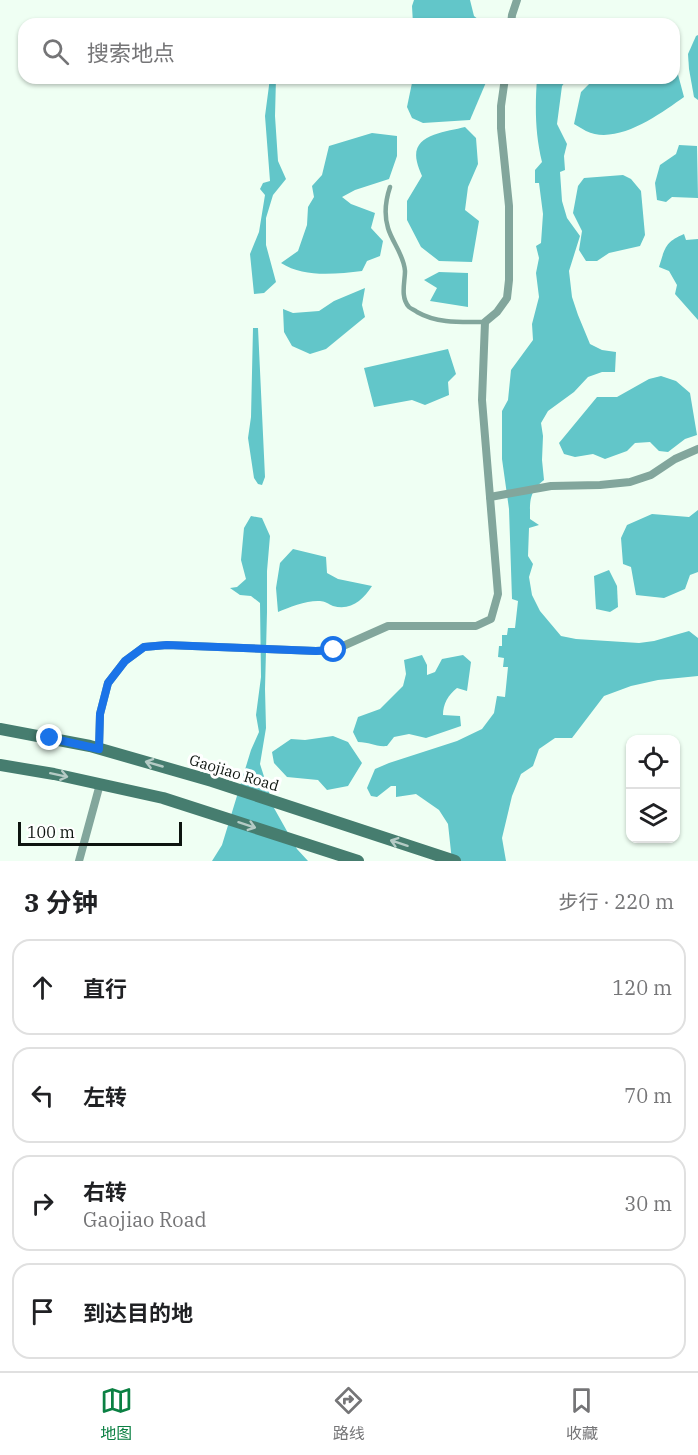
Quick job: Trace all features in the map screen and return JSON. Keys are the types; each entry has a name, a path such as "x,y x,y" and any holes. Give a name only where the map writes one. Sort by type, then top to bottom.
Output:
{"main road":[{"name":"Gaojiao Road","path":"0,729 99,749 212,781 455,861"},
{"path":"1,765 163,798 358,861"}],"street":[{"path":"512,18 517,0"},
{"path":"99,749 100,714 108,683 125,661 144,647 167,645 334,650 388,626 476,626 491,619 498,594 482,400 485,322 497,312 507,298 509,280 509,206 501,128 504,84"},
{"path":"490,497 551,486 630,482 651,475 675,459 698,449"},
{"path":"79,861 100,784"}],"lane":[{"path":"390,187 386,200 388,227 405,270 405,297 409,307 426,317 446,322 485,322"}],"water":[{"path":"414,0 470,0 476,18 413,18"},
{"path":"698,35 698,100 694,97 688,54"},
{"path":"680,82 684,97 638,126 611,134 598,135 574,124 581,92 589,84 680,84"},
{"path":"269,84 276,84 278,161 286,179 273,195 266,218 266,245 276,282 264,293 254,294 250,254 259,232 265,195 260,189 263,183 270,181 265,116"},
{"path":"412,84 485,84 470,120 423,123 412,118 407,107"},
{"path":"537,84 564,84 557,124 567,144 564,156 565,170 560,172 562,201 567,218 580,236 569,271 572,297 590,344 602,350 616,352 615,372 602,372 588,377 574,392 548,411 541,423 544,480 533,493 530,507 530,519 539,525 529,528 528,556 533,564 529,577 532,595 540,611 561,636 639,643 689,631 698,638 698,676 658,680 631,686 604,696 572,738 555,738 539,749 533,766 521,774 512,796 502,838 506,861 452,861 448,824 439,810 416,794 396,797 396,786 391,786 377,797 371,796 367,788 375,769 457,741 482,729 494,713 497,696 505,697 508,667 503,667 504,658 498,657 499,646 502,646 502,635 507,635 508,628 515,628 518,601 512,599 509,509 502,459 502,411 508,400 511,370 533,340 532,324 539,297 536,273 539,258 536,246 541,243 543,214 539,183 535,183 535,170 542,162 536,120"},
{"path":"465,127 476,138 478,164 468,187 465,210 479,221 472,262 439,261 421,247 407,220 407,201 422,176 417,164 416,153 419,145 431,136"},
{"path":"372,133 397,136 397,156 389,179 355,190 342,197 351,204 375,213 371,228 383,241 380,256 367,261 362,271 342,273 310,273 281,263 298,251 307,225 308,207 314,197 312,186 322,175 329,146"},
{"path":"679,145 697,146 698,198 672,197 666,202 657,200 655,183 660,165 676,154"},
{"path":"623,175 631,179 641,191 645,235 640,246 609,253 597,261 586,261 579,250 582,231 573,213 578,186 584,178"},
{"path":"684,234 686,240 698,239 698,320 675,294 677,285 669,271 659,267 667,246"},
{"path":"439,272 468,273 468,307 430,301 437,288 424,280"},
{"path":"365,288 362,305 365,317 326,349 310,354 292,346 284,332 283,309 293,313 319,311 334,301"},
{"path":"253,328 258,328 265,477 262,485 258,484 254,478 248,438 251,417"},
{"path":"448,349 456,374 448,382 449,395 425,405 412,400 374,407 364,368"},
{"path":"661,376 676,381 690,393 697,435 685,439 668,452 659,451 650,442 635,443 627,451 605,459 593,454 575,457 564,454 559,443 597,397 617,397 649,379"},
{"path":"698,510 698,572 690,575 685,589 664,598 636,595 631,567 623,564 621,538 627,525 652,514 689,517"},
{"path":"251,516 262,518 270,536 267,571 266,728 260,764 274,808 297,849 308,861 212,861 222,845 251,750 259,732 256,715 261,677 260,603 251,596 240,595 230,588 237,587 246,579 241,560 244,528"},
{"path":"293,549 326,557 327,573 338,579 372,586 365,596 351,606 339,607 315,601 278,612 276,588 280,563"},
{"path":"609,570 617,586 618,607 610,612 596,609 594,576"},
{"path":"422,655 427,665 427,675 435,672 442,659 463,655 471,662 467,691 457,688 447,700 443,711 443,715 460,716 461,726 426,738 409,734 394,737 387,746 358,742 353,732 358,717 380,709 403,686 406,674 404,660"},
{"path":"333,736 348,742 362,763 348,786 327,790 318,780 287,777 274,763 272,752 291,739 305,740"}],"route":[{"path":"50,738 99,749 100,714 108,683 125,661 144,647 167,645 334,650"}]}
